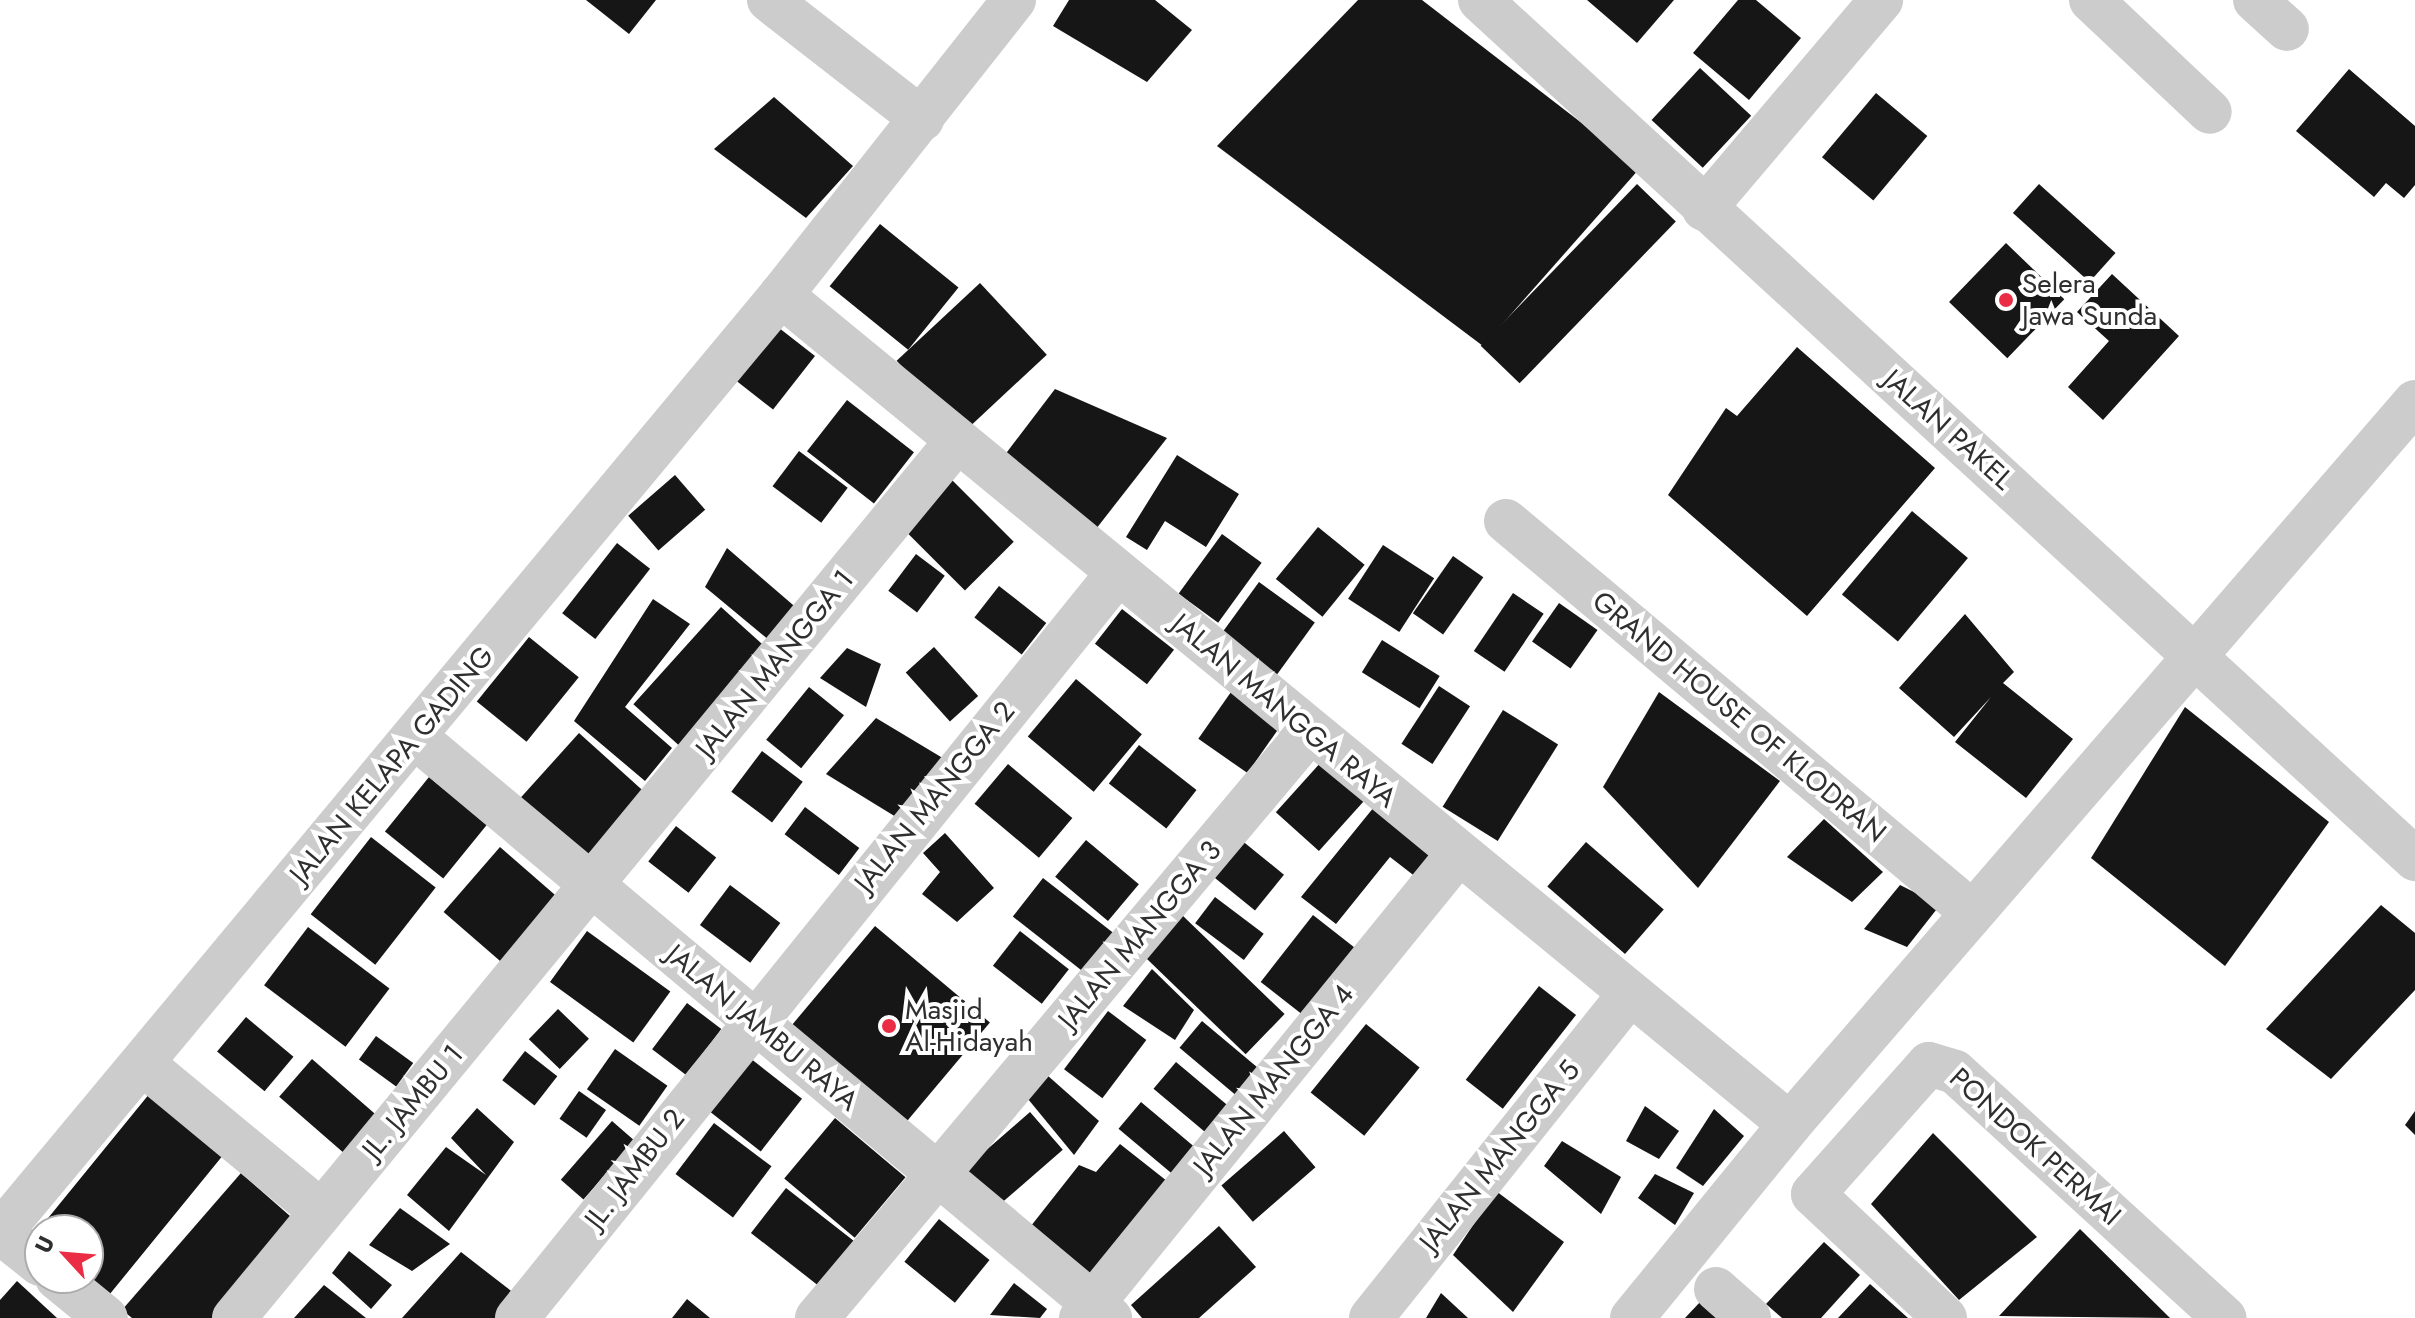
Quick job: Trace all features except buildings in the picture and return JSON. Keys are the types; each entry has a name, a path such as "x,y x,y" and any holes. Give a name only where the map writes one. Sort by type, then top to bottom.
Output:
{"street":[{"path":"769,0 922,119"},
{"name":"JALAN KELAPA GADING","path":"0,1232 781,295 1014,0"},
{"name":"JALAN PAKEL","path":"1480,0 2415,859"},
{"path":"1704,209 1881,0"},
{"path":"2091,0 2210,112"},
{"path":"2255,0 2287,29"},
{"name":"JALAN MANGGA RAYA","path":"781,295 1310,731 1456,856 1790,1124"},
{"path":"1632,1318 1790,1124 2415,402"},
{"name":"JALAN MANGGA 1","path":"594,887 957,441"},
{"name":"GRAND HOUSE OF KLODRAN","path":"1506,521 1972,912"},
{"name":"JALAN MANGGA 2","path":"752,1020 1118,573"},
{"name":"JALAN MANGGA 3","path":"817,1318 1310,731"},
{"name":"JALAN JAMBU RAYA","path":"415,737 939,1175 1094,1313"},
{"name":"JALAN MANGGA 4","path":"1094,1313 1456,856"},
{"name":"JL. JAMBU 1","path":"234,1318 594,887"},
{"name":"JALAN MANGGA 5","path":"1371,1318 1630,994"},
{"name":"JL. JAMBU 2","path":"517,1318 752,1020"},
{"path":"143,1064 321,1211"},
{"name":"PONDOK PERMAI","path":"1945,1318 1813,1194 1929,1064 1955,1072 2224,1318"},
{"path":"0,1232 24,1251"},
{"path":"1716,1289 1749,1318"},
{"path":"77,1294 106,1318"}],"place":[{"name":"Selera Jawa Sunda","path":"2006,300"},
{"name":"Masjid Al-Hidayah","path":"889,1026"}]}
